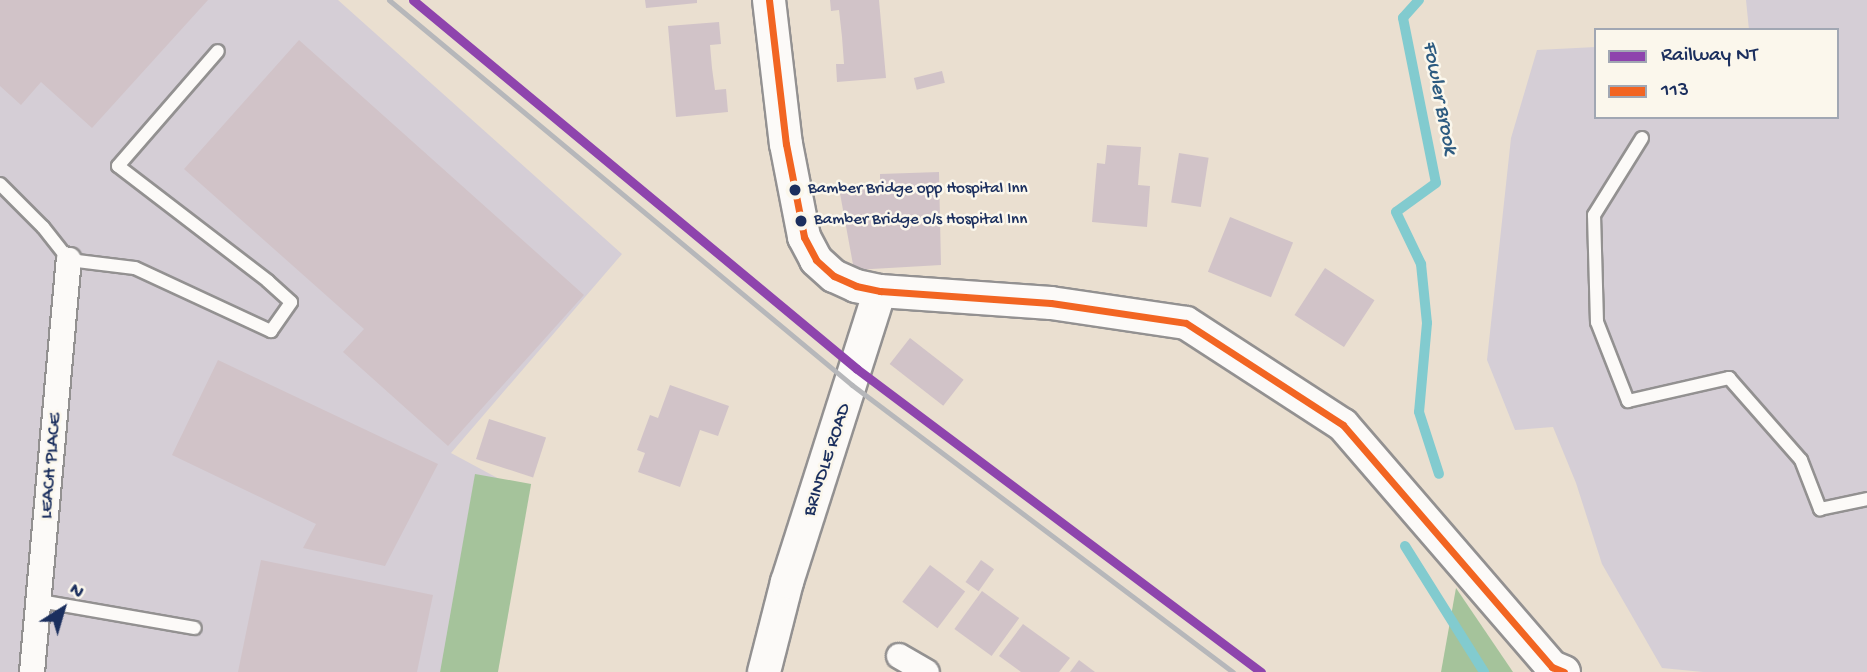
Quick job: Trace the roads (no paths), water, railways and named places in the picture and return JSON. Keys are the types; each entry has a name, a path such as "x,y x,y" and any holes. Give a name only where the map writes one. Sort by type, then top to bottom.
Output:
{"street":[{"path":"769,0 786,145 804,237 817,260 834,276 856,286 880,291 1051,303 1186,323 1343,425 1552,667 1564,672"},
{"name":"LEACH PLACE","path":"32,672 69,260"},
{"name":"BRINDLE ROAD","path":"764,672 788,582 880,291"},
{"path":"899,656 927,672"}],"lane":[{"path":"0,184 43,227 69,260 135,268 271,331 291,302 268,281 118,166 218,51"},
{"path":"1642,138 1594,215 1597,322 1628,401 1729,378 1801,460 1820,509 1867,499"},
{"path":"40,601 195,628"}],"waterway":[{"name":"Fowler Brook","path":"1419,0 1403,18 1436,183 1396,212 1421,264 1427,323 1419,412 1439,474"},
{"name":"Fowler Brook","path":"1405,546 1484,672"}],"railway":[{"path":"389,0 852,385 1233,672"}],"rail line":[{"name":"NT","path":"413,0 857,369 1261,672"}],"place":[{"name":"Bamber Bridge opp Hospital Inn","path":"795,190"},
{"name":"Bamber Bridge o/s Hospital Inn","path":"801,221"}]}
